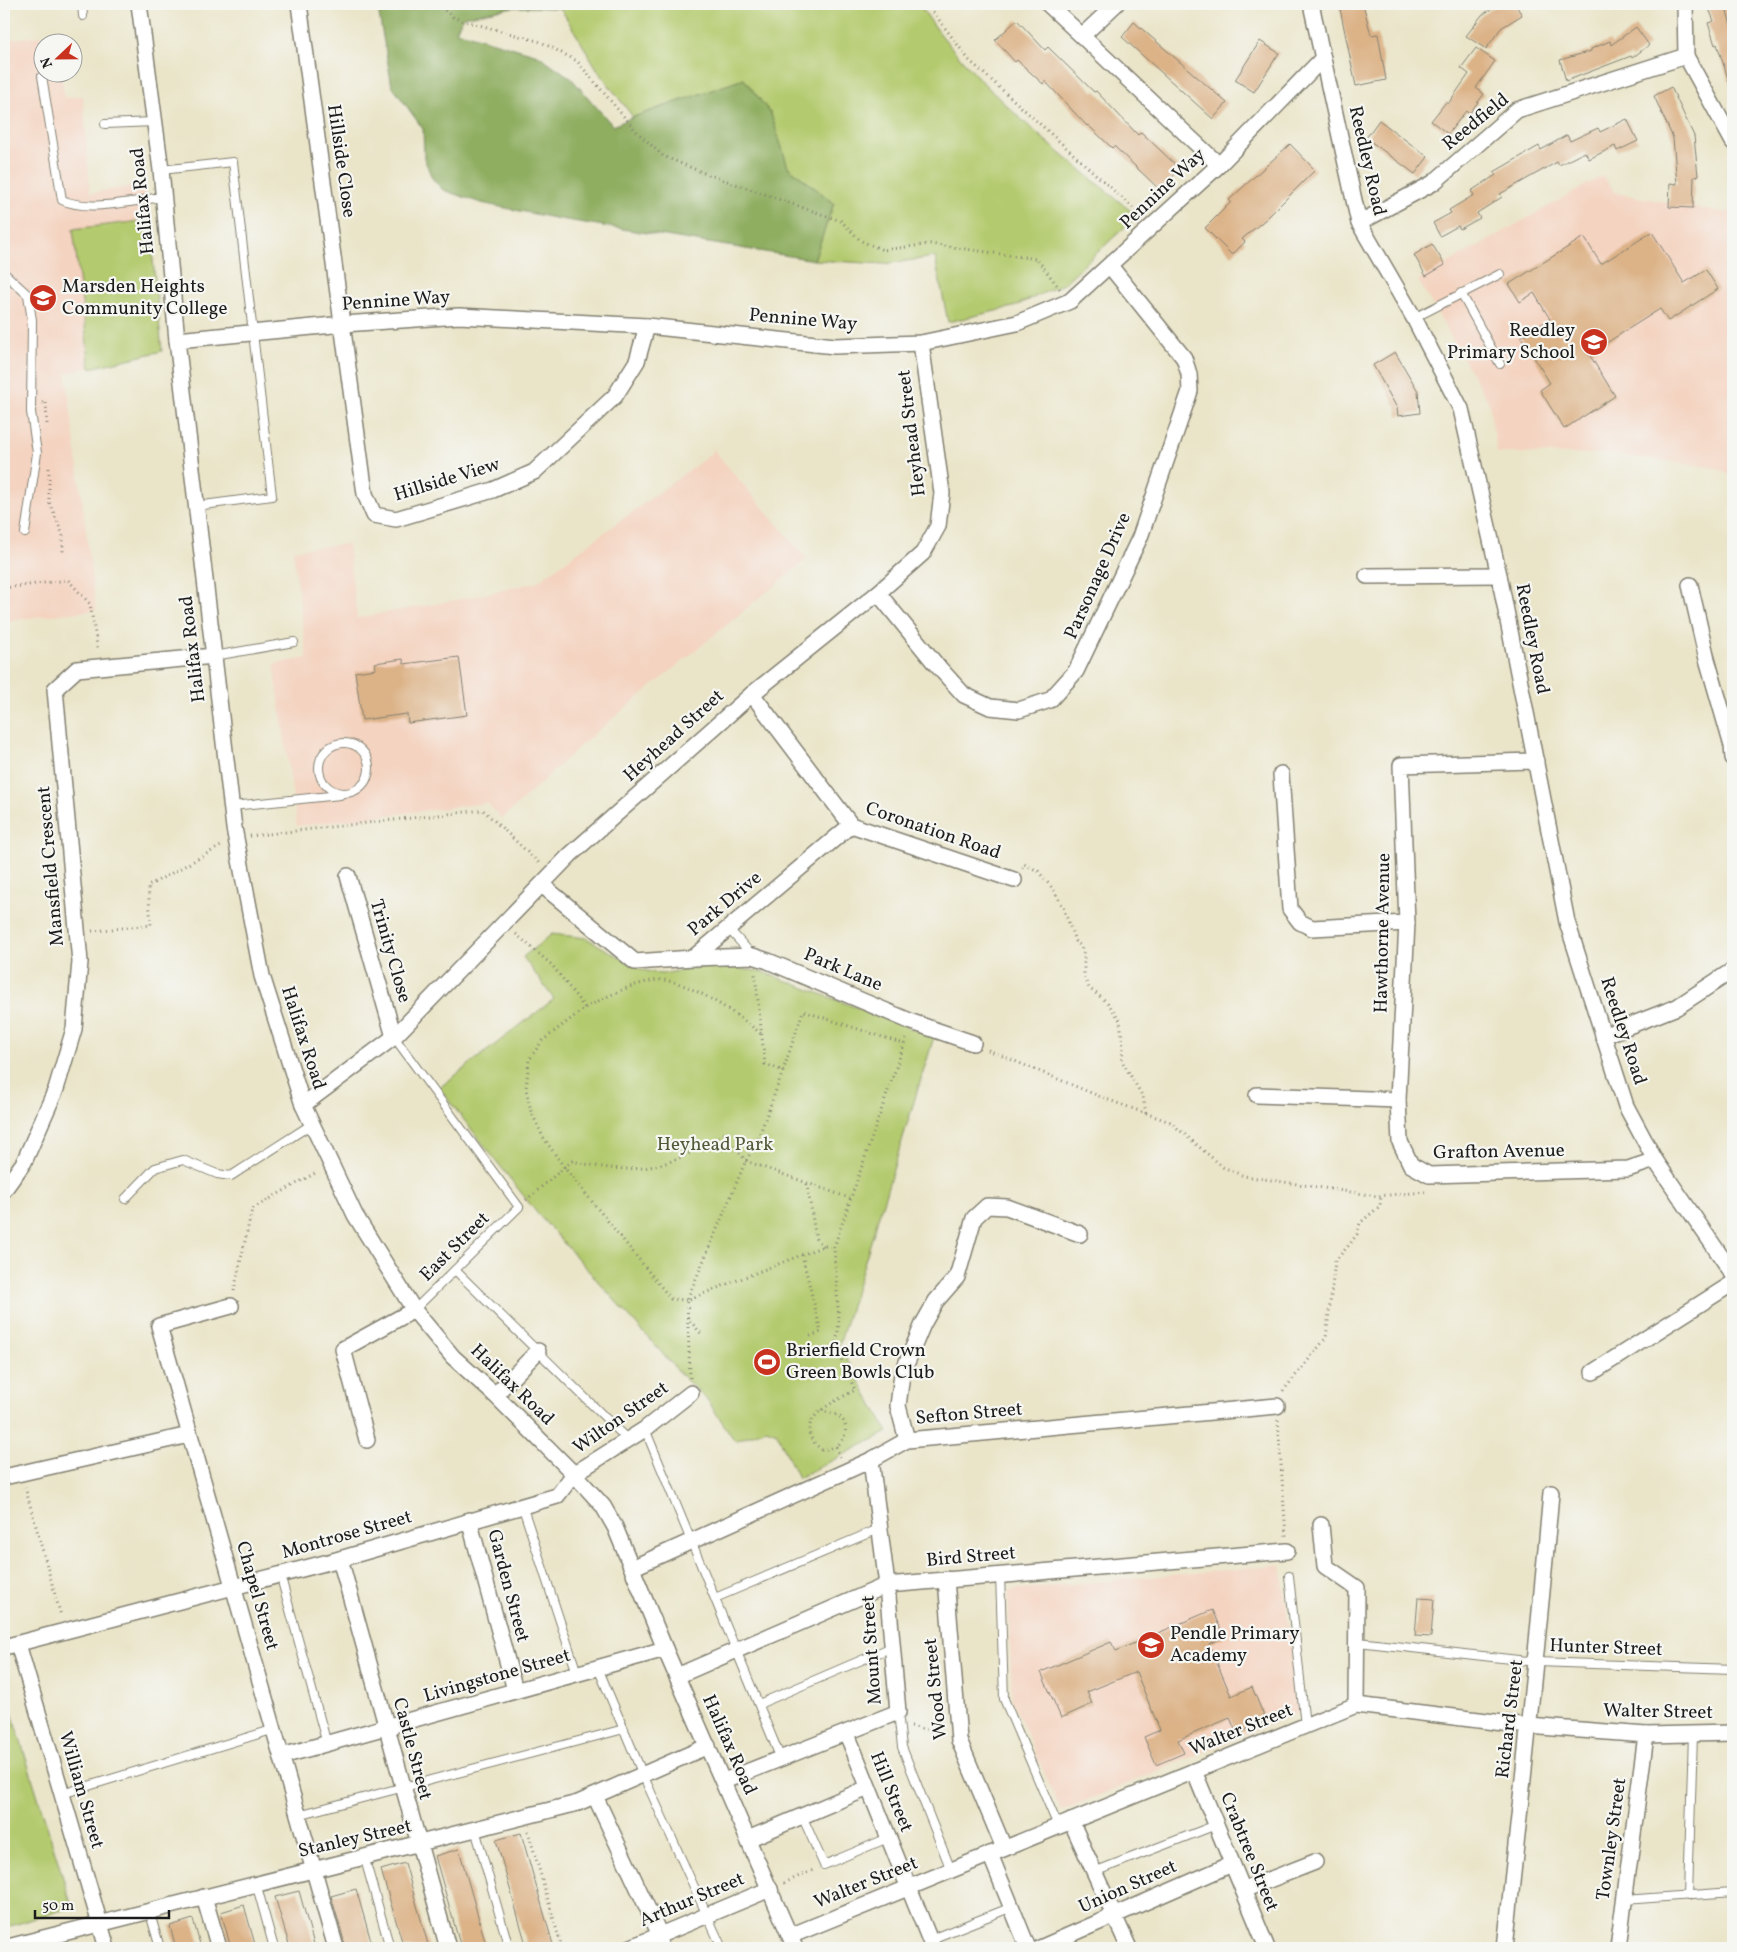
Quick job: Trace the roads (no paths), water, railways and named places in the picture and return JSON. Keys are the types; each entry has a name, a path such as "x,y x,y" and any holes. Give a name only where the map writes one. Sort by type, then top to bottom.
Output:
{"street":[{"name":"Halifax Road","path":"139,4 161,170 162,197 196,506 236,838 262,976 303,1104 355,1215 414,1310 453,1357 495,1395 574,1474 602,1506 615,1527 665,1649 724,1781 792,1942"},
{"name":"Hillside Close","path":"299,4 344,324"},
{"path":"1048,4 1219,165"},
{"path":"1083,35 1116,4"},
{"name":"Reedley Road","path":"1311,4 1359,223 1414,318 1461,409 1499,575 1567,922 1626,1106 1655,1160 1733,1275"},
{"path":"1685,4 1686,56 1733,142"},
{"name":"Reedfield","path":"1359,223 1433,183 1517,110 1686,56"},
{"name":"Pennine Way","path":"178,340 344,324 459,316 647,326 835,346 921,343 1017,323 1070,301 1219,165 1323,58"},
{"name":"Parsonage Drive","path":"878,593 934,662 964,695 990,707 1019,710 1034,707 1050,700 1076,671 1140,537 1190,391 1189,374 1184,358 1110,266"},
{"name":"Hillside View","path":"344,324 365,494 374,515 396,519 493,490 534,472 615,396 637,361 647,326"},
{"name":"Heyhead Street","path":"303,1104 394,1037 570,855 752,694 878,593 922,553 938,526 942,493 921,343"},
{"path":"1367,576 1499,575"},
{"path":"1690,585 1707,658 1732,746 1733,758"},
{"name":"Mansfield Crescent","path":"4,1190 28,1154 56,1089 74,1029 80,962 55,689 77,669 214,656"},
{"name":"Coronation Road","path":"752,694 851,825 1014,880"},
{"name":"Hawthorne Avenue","path":"1398,1100 1407,923 1401,765 1536,761"},
{"path":"1281,774 1290,909 1300,922 1312,928 1407,923"},
{"name":"Park Drive","path":"547,880 635,962 693,958 851,825"},
{"name":"Trinity Close","path":"348,876 394,1037"},
{"name":"Park Lane","path":"693,958 753,956 912,1022 973,1044"},
{"path":"1603,1036 1677,1007 1733,970"},
{"path":"1257,1095 1398,1100"},
{"name":"Grafton Avenue","path":"1398,1100 1400,1142 1411,1165 1429,1176 1628,1169 1655,1160"},
{"path":"907,1440 898,1406 902,1374 923,1324 936,1301 957,1277 974,1218 987,1206 1007,1208 1080,1234"},
{"path":"1592,1372 1733,1275"},
{"name":"Chapel Street","path":"231,1306 159,1326 336,1948"},
{"path":"367,1440 342,1349 414,1310"},
{"path":"495,1395 538,1351"},
{"name":"Wilton Street","path":"574,1474 645,1429 691,1393"},
{"name":"Sefton Street","path":"632,1568 871,1460 907,1440 1277,1406"},
{"path":"4,1476 189,1435"},
{"name":"Mount Street","path":"724,1781 846,1734 898,1717 887,1585 871,1460"},
{"name":"Montrose Street","path":"11,1646 340,1559 557,1496 574,1474"},
{"name":"Richard Street","path":"1505,1948 1528,1726 1537,1662 1551,1493"},
{"name":"Garden Street","path":"469,1520 515,1690"},
{"path":"1321,1525 1325,1566 1358,1588 1356,1705"},
{"name":"Bird Street","path":"677,1676 887,1585 1287,1551"},
{"name":"Castle Street","path":"340,1559 448,1948"},
{"name":"Wood Street","path":"946,1579 960,1740 997,1851 1012,1907 1028,1948"},
{"name":"William Street","path":"11,1646 62,1794 107,1948"},
{"name":"Livingstone Street","path":"282,1756 665,1649"},
{"name":"Walter Street","path":"792,1942 908,1887 1356,1705 1528,1726 1646,1735 1733,1733"},
{"name":"Hill Street","path":"846,1734 908,1887 928,1947"},
{"name":"Townley Street","path":"1618,1948 1646,1735"},
{"name":"Stanley Street","path":"4,1948 364,1856 418,1845 578,1803 708,1746"},
{"name":"Crabtree Street","path":"1194,1771 1267,1948"},
{"path":"748,1838 868,1788"},
{"path":"595,1796 662,1942"},
{"path":"1065,1824 1094,1872 1129,1948"},
{"path":"1243,1890 1315,1862"},
{"name":"Union Street","path":"1040,1948 1232,1864"},
{"name":"Arthur Street","path":"628,1948 662,1942 708,1915 770,1889"},
{"path":"204,1897 219,1948"}],"lane":[{"path":"82,4 83,16"},
{"path":"43,82 62,200 72,205 95,205 162,197"},
{"path":"105,124 154,122"},
{"path":"161,170 233,162 255,333 272,496 196,506"},
{"path":"4,273 28,295 32,320 31,403 38,453 25,533"},
{"path":"1414,318 1500,274"},
{"path":"1461,293 1500,364"},
{"path":"214,656 294,642"},
{"path":"232,806 342,794 357,792 367,781 371,767 366,753 354,744 339,743 326,750 319,762 320,777 329,789 342,794"},
{"path":"728,928 753,956"},
{"name":"East Street","path":"394,1037 518,1207 414,1310"},
{"path":"125,1198 155,1168 184,1160 217,1174 231,1176 312,1124"},
{"path":"455,1270 628,1440"},
{"path":"645,1429 781,1759"},
{"path":"522,1505 577,1673"},
{"path":"715,1598 881,1528"},
{"path":"280,1574 327,1744"},
{"path":"1000,1574 1004,1699 1065,1824"},
{"path":"1289,1576 1305,1726"},
{"name":"Hunter Street","path":"1358,1642 1537,1662 1733,1669"},
{"path":"758,1704 892,1647"},
{"path":"598,1668 643,1775 722,1948"},
{"path":"898,1717 902,1747 951,1870"},
{"path":"62,1794 275,1729"},
{"path":"298,1815 624,1730"},
{"path":"1688,1896 1693,1734"},
{"path":"802,1816 824,1865 888,1838"},
{"path":"1094,1872 1216,1825"},
{"path":"475,1829 509,1948"},
{"path":"364,1856 390,1948"},
{"path":"256,1884 274,1948"},
{"path":"1624,1900 1733,1892"},
{"path":"928,1947 939,1936 1012,1907"},
{"path":"150,1910 160,1948"}],"place":[{"name":"Marsden Heights Community College","path":"43,298"},
{"name":"Reedley Primary School","path":"1594,342"},
{"name":"Brierfield Crown Green Bowls Club","path":"767,1362"},
{"name":"Pendle Primary Academy","path":"1151,1645"}],"park label":[{"name":"Heyhead Park","path":"715,1145"}]}
